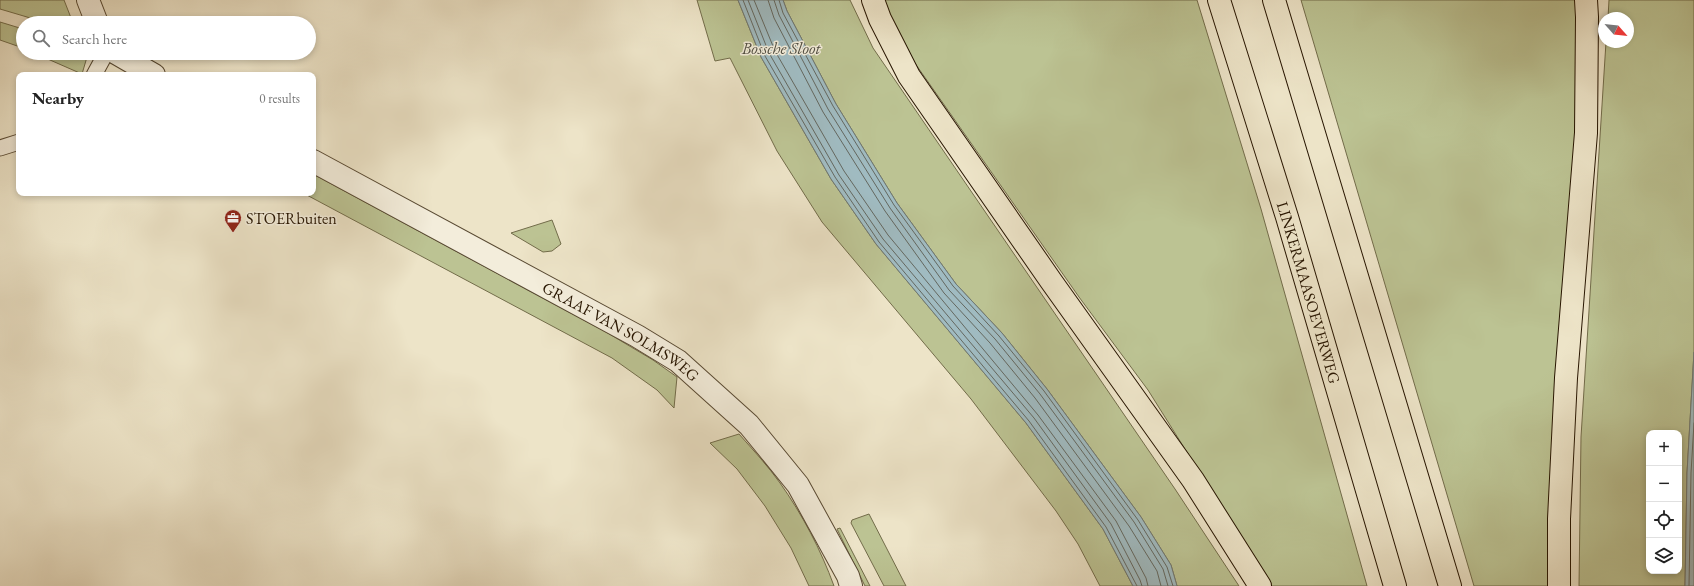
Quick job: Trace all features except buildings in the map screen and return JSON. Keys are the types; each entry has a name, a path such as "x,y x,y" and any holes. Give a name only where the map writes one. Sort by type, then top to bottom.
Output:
{"highway":[{"path":"873,0 880,19 909,76 1051,281 1193,480 1260,586"},
{"name":"LINKERMAASOEVERWEG","path":"1219,0 1289,224 1395,586"},
{"path":"1274,0 1450,586"},
{"path":"1559,586 1559,519 1566,378 1586,133 1586,0"}],"street":[{"path":"88,0 94,16"},
{"path":"128,60 149,72"},
{"name":"GRAAF VAN SOLMSWEG","path":"316,163 637,336 678,361 749,425 798,486 848,576 851,586"}],"lane":[{"path":"96,72 102,60"},
{"path":"0,148 16,143"}],"green space":[{"path":"0,0 64,0 70,16 24,16 0,9"},
{"path":"697,0 738,0 761,57 831,179 876,244 1026,423 1103,529 1133,586 1100,586 1078,544 1056,511 971,399 822,222 777,151 730,58 715,61"},
{"path":"783,0 850,0 873,48 1175,489 1239,586 1177,586 1171,565 1141,517 1047,389 1002,333 956,284 897,203 836,104 787,11"},
{"path":"882,0 1197,0 1261,209 1367,586 1269,586 1148,390 1079,297 912,59"},
{"path":"1301,0 1577,0 1577,154 1551,586 1474,586"},
{"path":"1609,0 1694,0 1694,352 1687,473 1685,586 1579,586 1581,437 1606,48 1634,48 1634,12 1608,12"},
{"path":"0,22 16,27 16,46 0,40"},
{"path":"50,60 86,60 83,72 77,72"},
{"path":"316,176 606,332 653,360 677,377 674,408 657,390 612,358 309,196 316,196"},
{"path":"552,220 561,244 552,251 543,252 511,233"},
{"path":"739,434 775,477 796,507 817,546 834,586 809,586 791,548 765,506 737,469 710,443"},
{"path":"869,514 906,586 884,586 851,523 852,520"},
{"path":"840,528 870,586 865,586 837,529"}],"water":[{"name":"Bossche Sloot","path":"738,0 783,0 787,11 836,104 897,203 956,284 1002,333 1047,389 1141,517 1171,565 1177,586 1133,586 1103,529 1026,423 876,244 831,179 761,57"},
{"path":"1694,352 1694,586 1685,586 1687,473"}],"place":[{"name":"STOERbuiten","path":"233,233"}]}
